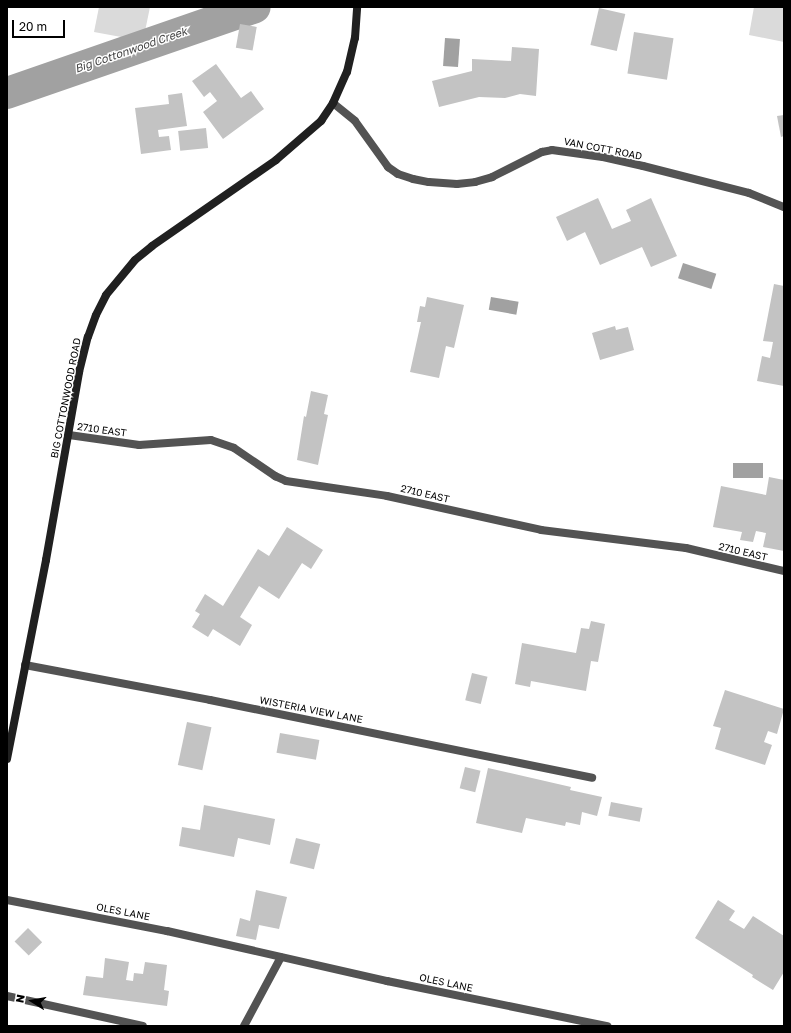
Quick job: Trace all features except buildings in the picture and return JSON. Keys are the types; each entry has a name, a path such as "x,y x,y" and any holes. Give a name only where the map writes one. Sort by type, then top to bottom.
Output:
{"main road":[{"name":"BIG COTTONWOOD ROAD","path":"7,759 69,435 79,372 88,337 106,295 119,277 135,260 152,246 291,148 321,121 333,103 345,77 352,55 357,7"}],"street":[{"name":"VAN COTT ROAD","path":"333,103 355,121 388,167 398,174 413,179 457,184 475,182 492,178 542,152 552,150 603,157 643,166 749,193 784,207"},
{"name":"2710 EAST","path":"69,435 139,445 211,440 234,448 275,476 286,481 387,496 541,530 686,548 784,571"},
{"name":"WISTERIA VIEW LANE","path":"25,665 210,700 592,778"},
{"name":"OLES LANE","path":"7,900 174,932 387,981 607,1026"},
{"path":"244,1026 281,957"},
{"path":"7,996 143,1026"}],"shaded area":[{"path":"99,7 150,7 143,41 94,32"},
{"path":"754,7 784,7 784,42 749,35"},
{"path":"445,38 460,39 458,67 443,66"},
{"path":"683,263 716,274 711,289 678,278"},
{"path":"491,297 519,302 516,315 489,310"},
{"path":"733,463 763,463 763,478 733,478"}],"waterway":[{"name":"Big Cottonwood Creek","path":"7,93 255,7"}]}
